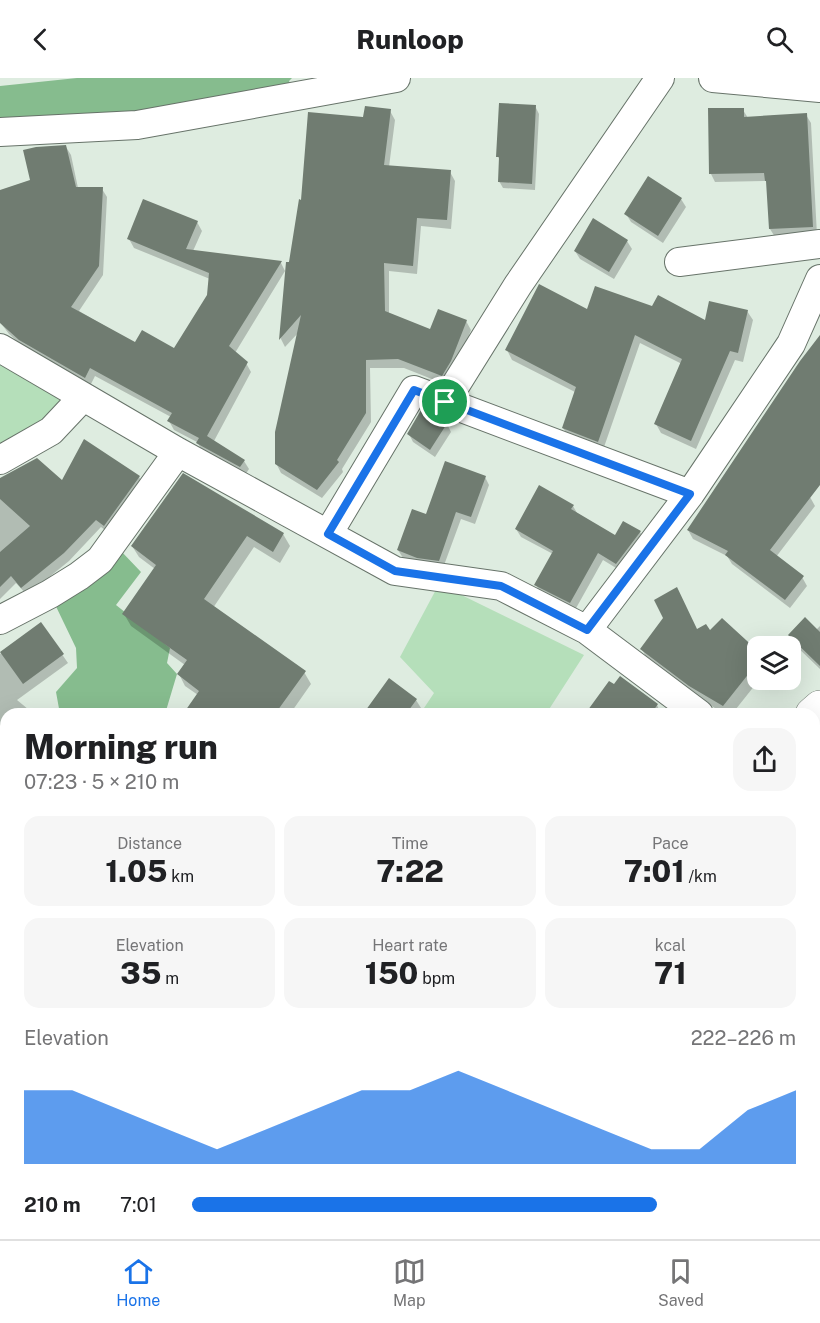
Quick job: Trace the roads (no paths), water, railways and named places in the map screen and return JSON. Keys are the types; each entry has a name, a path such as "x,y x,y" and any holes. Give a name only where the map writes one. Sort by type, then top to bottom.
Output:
{"street":[{"path":"0,132 138,125 396,78"},
{"path":"445,402 518,285 660,78"},
{"path":"714,78 820,88"},
{"path":"679,262 820,244"},
{"path":"587,630 690,494 791,345 820,279"},
{"path":"0,348 178,452 395,571 501,586 587,630 691,708"},
{"path":"328,534 414,390 690,494"},
{"path":"0,460 51,431 83,396"},
{"path":"0,620 50,594 100,560 178,452"}]}
